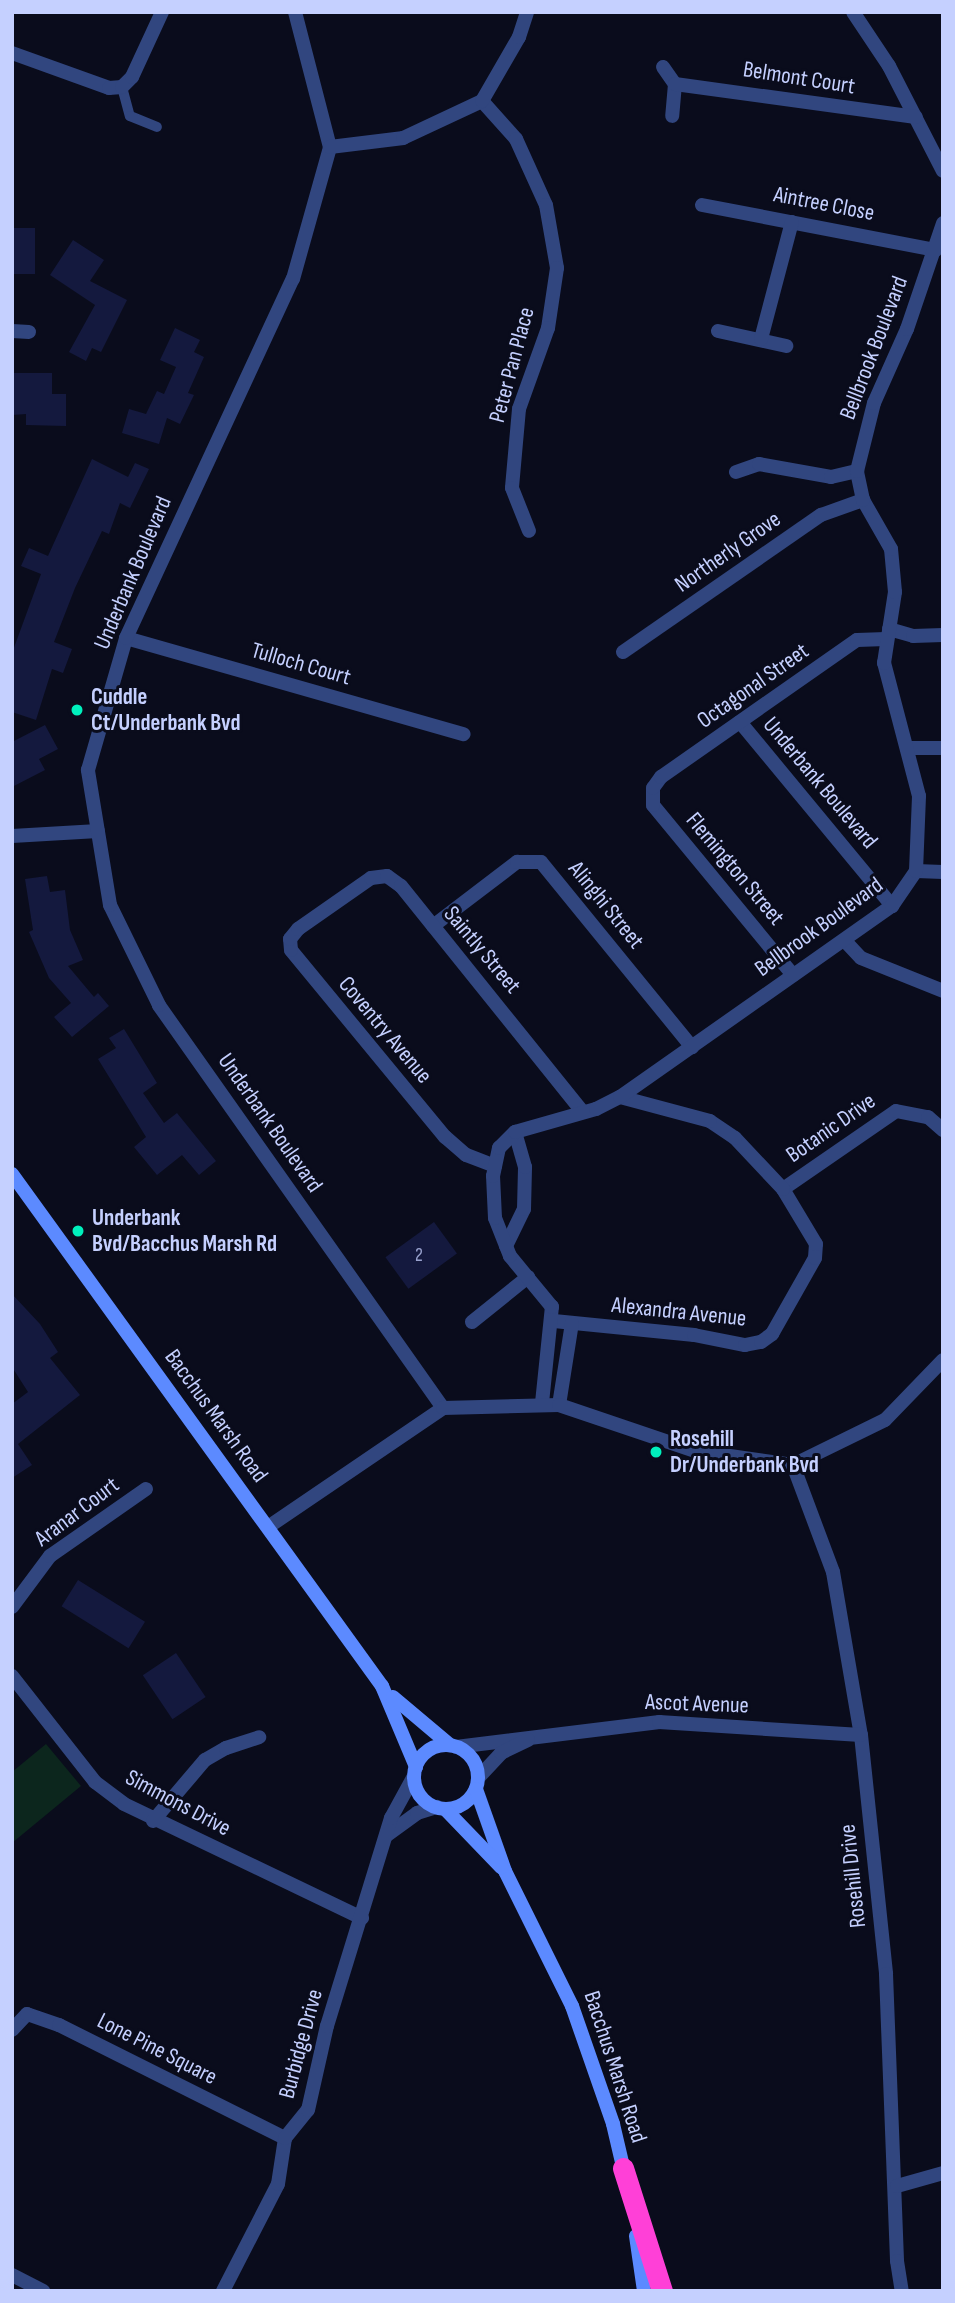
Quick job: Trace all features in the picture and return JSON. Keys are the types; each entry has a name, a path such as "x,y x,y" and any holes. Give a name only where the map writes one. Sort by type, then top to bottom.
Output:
{"highway":[{"path":"623,2168 662,2291"}],"main road":[{"name":"Bacchus Marsh Road","path":"12,1174 382,1686 453,1746"},
{"name":"Bacchus Marsh Road","path":"382,1686 415,1771"},
{"path":"453,1746 472,1759 477,1783 463,1804 441,1808 420,1796 415,1771 429,1750 453,1746"},
{"name":"Bacchus Marsh Road","path":"477,1783 505,1871 572,2006 623,2168 644,2291"},
{"name":"Bacchus Marsh Road","path":"441,1808 505,1871"}],"street":[{"path":"12,53 109,88 122,87 132,77 162,12"},
{"path":"295,12 330,147 403,138 482,101 519,37 527,12"},
{"path":"853,12 916,117 943,171"},
{"path":"663,67 675,84 672,116"},
{"name":"Belmont Court","path":"675,84 916,117"},
{"name":"Peter Pan Place","path":"482,101 516,139 546,205 556,268 548,328 519,409 512,488 529,530"},
{"name":"Underbank Boulevard","path":"330,147 293,279 126,638 88,770 110,905 159,1005 443,1408"},
{"name":"Aintree Close","path":"702,205 936,250"},
{"path":"761,339 792,222"},
{"name":"Bellbrook Boulevard","path":"514,1132 583,1112 620,1097 793,975 845,942 892,906 916,871 919,796 909,748 886,680 888,634 895,592 891,549 863,500 857,471 874,403 936,250 943,223"},
{"path":"12,331 29,332"},
{"path":"718,331 786,346"},
{"path":"736,472 759,464 831,477 857,471"},
{"name":"Northerly Grove","path":"623,652 821,515 863,500"},
{"name":"Octagonal Street","path":"653,788 740,722 857,640 888,634 943,635"},
{"name":"Tulloch Court","path":"126,638 464,734"},
{"name":"Underbank Boulevard","path":"740,722 892,906"},
{"path":"909,748 943,748"},
{"name":"Flemington Street","path":"653,788 653,806 793,975"},
{"path":"12,836 98,831"},
{"name":"Alinghi Street","path":"433,926 517,862 541,862 692,1047"},
{"path":"916,871 943,872"},
{"name":"Saintly Street","path":"324,908 371,878 387,876 401,886 583,1112"},
{"name":"Coventry Avenue","path":"324,908 290,939 301,966 445,1137 466,1155 495,1166"},
{"path":"845,942 862,958 943,990"},
{"name":"Alexandra Avenue","path":"554,1321 694,1335 745,1345 761,1342 772,1334 815,1258 816,1244 783,1189 756,1156 710,1121 620,1097"},
{"name":"Botanic Drive","path":"783,1189 895,1111 928,1117 943,1130"},
{"path":"506,1246 524,1209 525,1167 514,1132 499,1147 495,1166 495,1218 506,1246 552,1307 554,1321 542,1403"},
{"path":"472,1322 528,1277"},
{"path":"559,1405 572,1323"},
{"path":"268,1527 443,1408 542,1403 559,1405 695,1451 793,1465 885,1420 943,1360"},
{"name":"Rosehill Drive","path":"793,1465 833,1572 861,1735 886,1975 897,2186 897,2261 902,2291"},
{"name":"Aranar Court","path":"12,1607 50,1556 146,1489"},
{"name":"Simmons Drive","path":"12,1676 95,1782 153,1821 362,1918"},
{"name":"Ascot Avenue","path":"453,1746 659,1723 861,1735"},
{"path":"153,1821 205,1760 226,1748 259,1737"},
{"path":"477,1783 501,1753 533,1738"},
{"name":"Burbidge Drive","path":"285,2138 308,2110 327,2026 386,1836 415,1771"},
{"path":"386,1836 398,1823 441,1808"},
{"name":"Lone Pine Square","path":"12,2029 27,2014 59,2025 285,2138"},
{"path":"223,2291 278,2184 285,2138"},
{"path":"897,2186 943,2173"},
{"path":"12,2275 43,2291"}],"lane":[{"path":"122,87 131,116 157,127"}],"green space":[{"path":"46,1744 81,1786 12,1843 12,1772"}],"building":[{"path":"12,228 35,228 35,274 12,274"},
{"path":"73,240 104,260 90,281 127,300 101,352 92,348 86,361 69,352 95,305 50,275"},
{"path":"175,328 200,340 194,352 204,357 188,393 194,395 180,424 167,418 159,444 122,433 129,409 146,414 157,391 164,394 176,367 160,360"},
{"path":"12,373 52,373 52,394 66,394 66,426 26,425 26,414 12,415"},
{"path":"92,459 128,477 135,463 149,469 130,508 120,503 109,534 102,531 75,588 54,642 72,649 63,673 52,669 36,720 12,712 12,653 41,574 21,566 29,548 48,556"},
{"path":"45,725 58,749 39,759 45,770 12,787 12,742"},
{"path":"47,876 50,892 65,890 70,930 83,960 68,966 94,997 98,993 109,1006 72,1037 54,1017 71,1003 49,978 29,932 33,930 25,879"},
{"path":"124,1029 157,1083 143,1093 164,1123 177,1113 216,1161 199,1175 182,1155 157,1175 134,1147 146,1137 98,1059 116,1048 109,1038"},
{"path":"434,1222 457,1254 408,1289 385,1257"},
{"path":"12,1294 40,1324 58,1352 50,1358 80,1395 18,1444 32,1465 12,1478 12,1404 28,1392 12,1367"},
{"path":"78,1580 145,1622 129,1648 62,1606"},
{"path":"176,1653 206,1697 172,1719 143,1675"}],"place":[{"name":"Cuddle Ct/Underbank Bvd","path":"77,710"},
{"name":"Underbank Bvd/Bacchus Marsh Rd","path":"78,1231"},
{"name":"Rosehill Dr/Underbank Bvd","path":"656,1452"}]}
